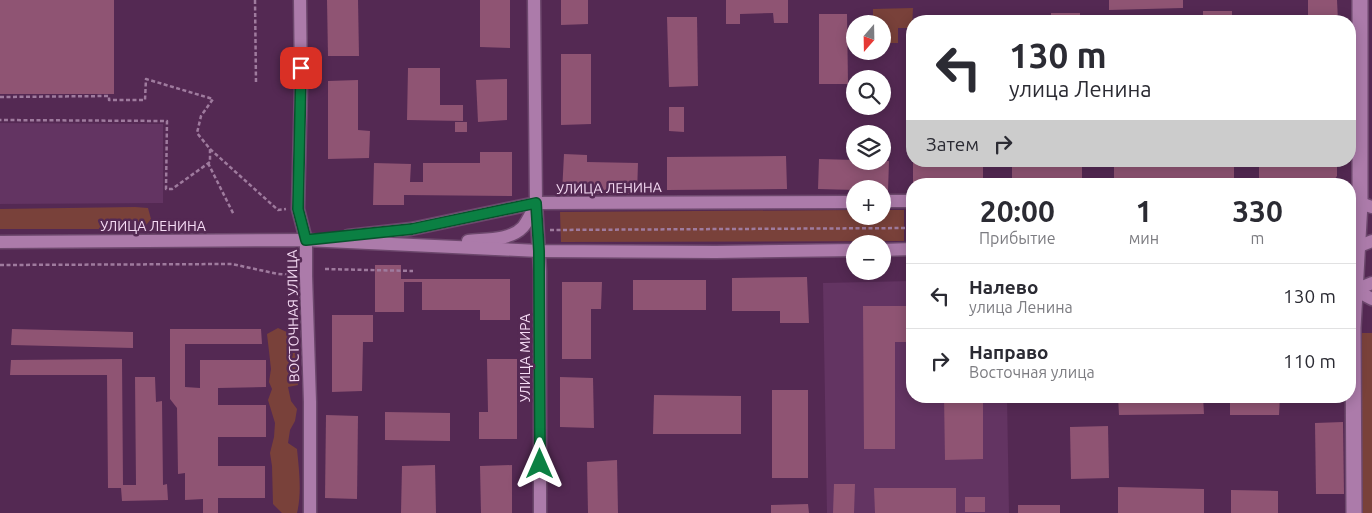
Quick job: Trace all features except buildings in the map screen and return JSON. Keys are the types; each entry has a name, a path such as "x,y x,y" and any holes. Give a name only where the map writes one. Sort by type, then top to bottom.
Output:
{"street":[{"name":"ВОСТОЧНАЯ УЛИЦА","path":"300,0 301,86 298,209 306,240 310,402 310,513"},
{"name":"УЛИЦА МИРА","path":"534,0 536,203 539,251 540,513"},
{"path":"1356,235 1361,204 1360,0"},
{"path":"891,201 906,201"},
{"name":"УЛИЦА ЛЕНИНА","path":"306,240 412,229 536,203 846,202"},
{"name":"УЛИЦА МИРА","path":"424,245 500,238 514,234 524,226 536,203"},
{"name":"УЛИЦА ЛЕНИНА","path":"0,242 306,240 539,251 716,252 846,250"},
{"path":"1356,246 1372,241"},
{"path":"891,250 906,249"},
{"path":"1356,290 1372,283"},
{"path":"1356,291 1372,299"},
{"path":"1353,403 1354,513"}],"path":[{"path":"255,0 256,84"},
{"path":"0,96 109,96 109,100 145,100 146,79 213,99 201,116 197,133 210,149 278,210 287,209"},
{"path":"0,120 167,121 166,189 172,189 210,162 210,149"},
{"path":"208,163 234,215"},
{"path":"550,230 906,228"},
{"path":"0,265 232,264 293,276"},
{"path":"325,269 413,271"}],"shaded area":[{"path":"913,8 913,15 906,15 906,28 898,28 898,43 891,43 891,15 873,15 873,9"},
{"path":"0,123 163,124 163,203 0,204"},
{"path":"148,208 151,219 143,229 0,229 0,209"},
{"path":"846,210 846,225 891,225 891,210 904,210 904,241 891,241 891,235 846,235 846,241 561,242 560,212"},
{"path":"906,281 906,403 1007,403 1009,513 827,513 823,283"},
{"path":"278,328 289,333 297,364 298,385 288,387 291,401 297,409 288,443 297,449 300,489 297,513 282,513 273,504 270,453 275,423 268,400 272,389 269,382 271,369 267,334"},
{"path":"1360,333 1372,333 1372,513 1362,513"}],"route":[{"path":"301,68 298,209 306,240 412,229 536,203 539,251 541,369 540,464"}]}
